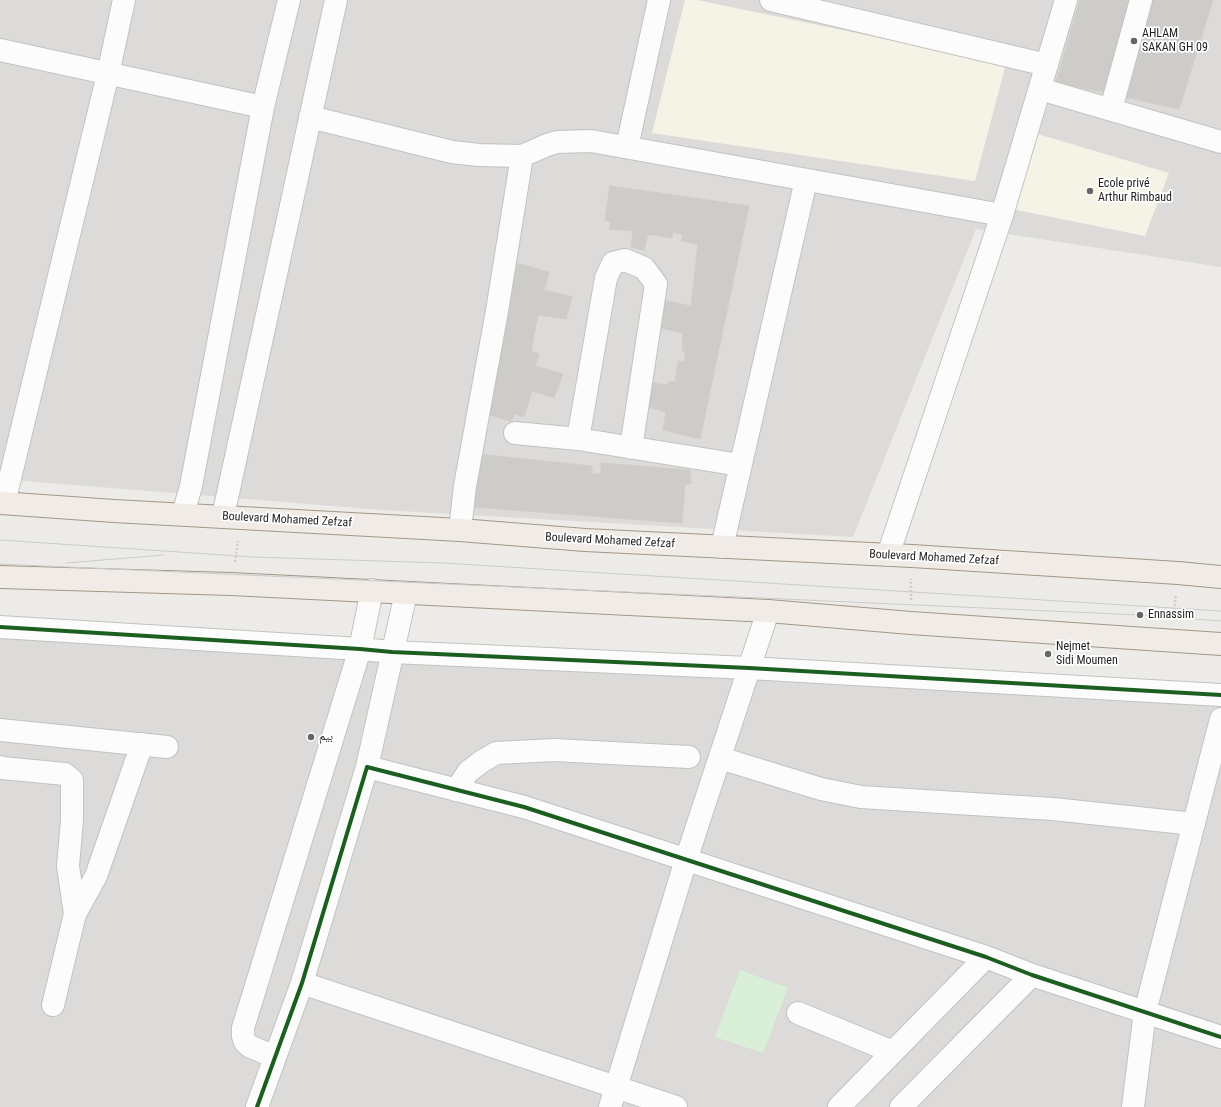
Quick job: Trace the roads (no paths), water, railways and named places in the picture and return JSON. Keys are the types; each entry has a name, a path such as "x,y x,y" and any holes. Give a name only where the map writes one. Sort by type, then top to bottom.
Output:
{"main road":[{"name":"Boulevard Mohamed Zefzaf","path":"2,503 460,530 585,540 912,556 1221,577"},
{"path":"0,577 372,590 768,611 911,624 1221,644"}],"street":[{"path":"2,503 108,74 124,0"},
{"path":"183,514 191,486 263,107 288,0"},
{"path":"232,517 310,117 336,0"},
{"path":"627,147 659,0"},
{"path":"771,0 1047,65"},
{"path":"888,555 1002,215 1066,0"},
{"path":"1110,108 1141,0"},
{"path":"0,50 263,107"},
{"path":"1040,89 1110,108 1221,142"},
{"path":"310,117 452,152 479,155 522,156 557,142 591,141 1002,215"},
{"path":"460,530 465,486 497,311 522,156"},
{"path":"722,547 806,180"},
{"path":"578,439 606,278 613,263 625,260 644,268 656,284 631,448"},
{"path":"515,433 578,439 740,465"},
{"path":"275,1057 249,1046 245,1042 243,1036 244,1028 360,649 372,590"},
{"path":"257,1107 302,983 367,767 406,593"},
{"path":"610,1107 686,860 768,611"},
{"path":"0,627 392,652 749,668 1221,695"},
{"path":"1133,1107 1144,1012 1194,824 1211,795 1221,719"},
{"path":"0,730 168,747"},
{"path":"53,1005 75,914 96,876 142,744"},
{"path":"456,790 468,772 496,753 554,750 689,757"},
{"path":"720,758 821,789 862,797 1053,809 1194,824"},
{"path":"0,767 65,774 72,780 72,820 68,866 75,914"},
{"path":"367,767 524,808 986,957 1032,975 1221,1037"},
{"path":"839,1107 986,957"},
{"path":"901,1107 1032,975"},
{"path":"302,983 676,1107"},
{"path":"798,1013 893,1052"}],"tram line":[{"path":"0,540 253,557 443,563 1221,611"},
{"path":"66,563 164,555"},
{"path":"0,564 1140,615 1221,621"}],"place":[{"name":"AHLAM SAKAN GH 09","path":"1134,41"},
{"name":"Ecole privé Arthur Rimbaud","path":"1090,191"},
{"name":"Ennassim","path":"1140,615"},
{"name":"Nejmet Sidi Moumen","path":"1048,654"},
{"name":"بيم","path":"311,737"}]}
